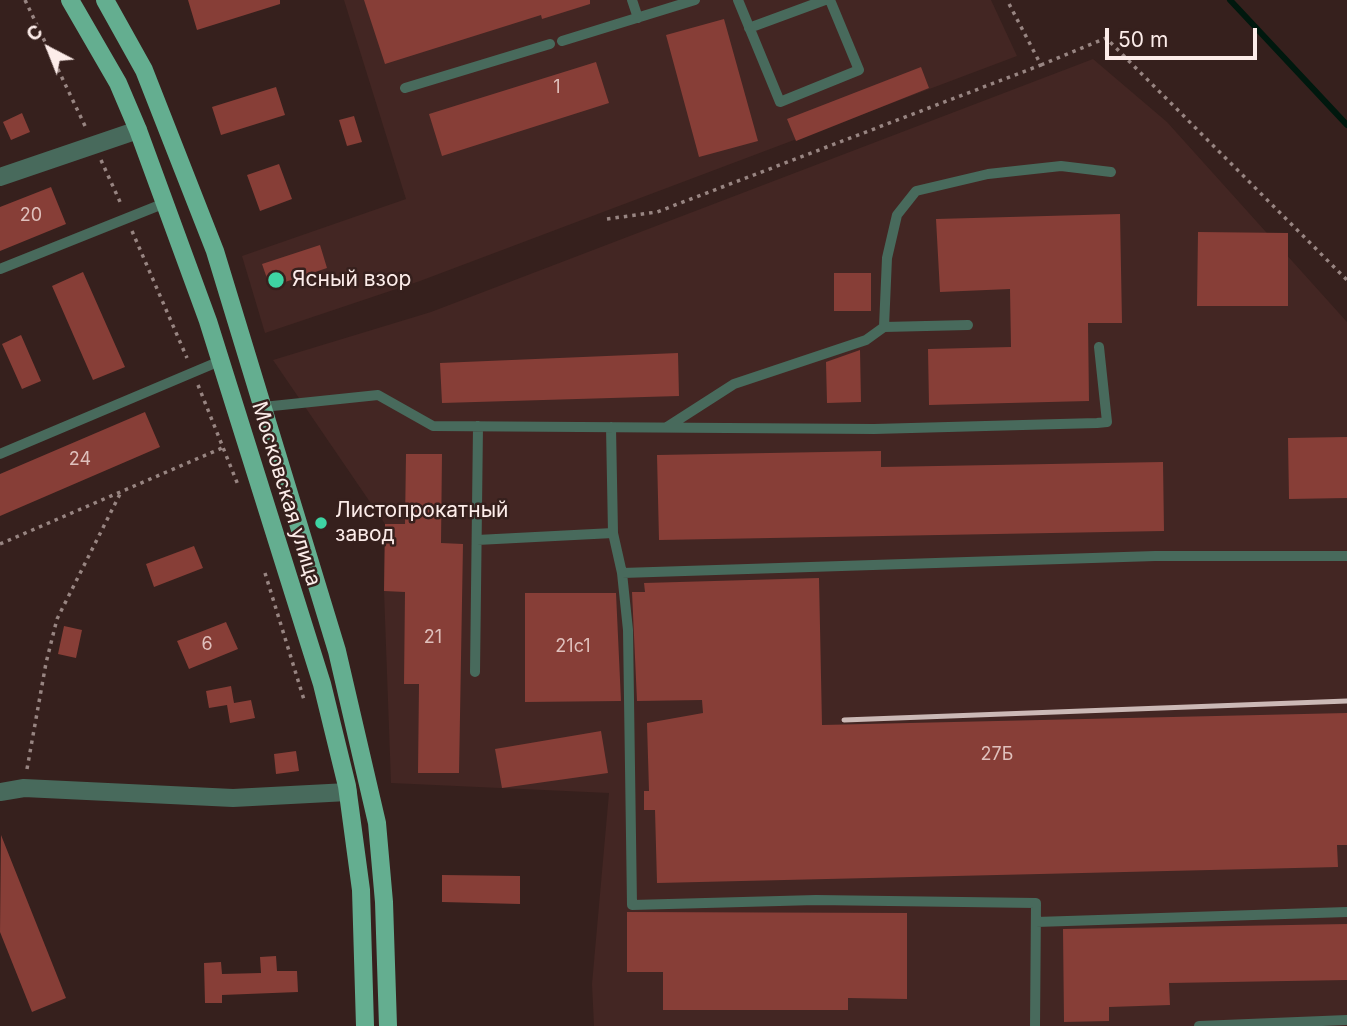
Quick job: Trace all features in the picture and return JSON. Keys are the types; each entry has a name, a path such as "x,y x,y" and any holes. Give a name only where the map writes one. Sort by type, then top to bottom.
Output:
{"main road":[{"name":"Московская улица","path":"70,0 118,83 165,203 220,361 321,684 348,792 361,890 365,1026"},
{"name":"Московская улица","path":"105,0 144,70 215,251 337,651 372,790 384,902 388,1026"}],"street":[{"path":"0,177 138,130"},
{"path":"0,792 24,788 233,798 348,792"}],"lane":[{"path":"632,0 638,18"},
{"path":"562,41 695,0"},
{"path":"738,0 749,28 780,102 859,70 828,0 749,28"},
{"path":"405,88 550,44"},
{"path":"884,327 887,257 897,215 916,191 988,174 1061,166 1111,172"},
{"path":"0,269 165,203"},
{"path":"667,427 734,384 866,340 884,327 968,325"},
{"path":"263,407 378,395 433,426 874,429 1107,422 1099,347"},
{"path":"0,454 220,361"},
{"path":"475,672 478,426"},
{"path":"611,427 613,533 622,573 628,630 632,905 816,900 1036,903 1035,1026"},
{"path":"477,540 613,533"},
{"path":"622,573 1156,556 1347,556"},
{"path":"1036,922 1347,912"},
{"path":"1199,1026 1347,1020"}],"path":[{"path":"25,0 127,218 240,491"},
{"path":"1007,0 1041,65"},
{"path":"607,219 657,212 1106,38 1347,279"},
{"path":"0,544 222,448"},
{"path":"24,788 46,663 57,619 121,492"},
{"path":"264,570 307,710"}],"shaded area":[{"path":"344,0 991,0 1017,56 420,281 265,333 242,256 406,199"},
{"path":"1093,59 1167,122 1347,322 1347,1026 594,1026 592,984 609,793 391,783 384,591 385,524 273,360 431,312"}],"building":[{"path":"188,0 280,0 280,4 197,30"},
{"path":"364,0 590,0 590,4 542,19 541,15 385,64"},
{"path":"724,19 758,141 699,157 666,35"},
{"path":"596,62 609,103 442,156 429,114"},
{"path":"921,67 929,88 796,141 787,119"},
{"path":"276,87 285,115 221,135 212,107"},
{"path":"22,113 30,132 11,140 3,122"},
{"path":"354,116 362,142 347,146 339,120"},
{"path":"279,164 292,199 260,211 247,175"},
{"path":"51,187 66,224 0,251 0,207"},
{"path":"1120,214 1122,323 1088,323 1089,401 929,405 928,349 1011,347 1010,289 940,292 936,219"},
{"path":"1198,232 1288,233 1288,306 1197,306"},
{"path":"320,245 327,268 270,287 262,264"},
{"path":"83,272 125,367 93,380 52,286"},
{"path":"834,273 871,273 871,311 834,311"},
{"path":"21,335 41,381 22,389 2,344"},
{"path":"860,350 861,402 827,403 826,362"},
{"path":"678,353 679,396 442,403 440,363"},
{"path":"145,412 160,447 0,516 0,474"},
{"path":"1347,437 1347,498 1289,499 1288,438"},
{"path":"881,451 881,467 1163,462 1164,531 659,540 657,455"},
{"path":"406,454 442,454 441,543 463,544 459,773 418,773 419,684 404,684 405,592 384,591 385,524 405,524"},
{"path":"194,546 203,568 154,587 146,564"},
{"path":"819,578 822,725 1347,713 1347,845 1337,845 1338,867 657,883 655,810 644,810 644,791 649,791 647,723 703,713 702,700 637,701 632,592 645,592 644,583"},
{"path":"525,593 616,593 621,701 525,702"},
{"path":"226,622 238,649 189,669 177,641"},
{"path":"64,626 82,630 76,658 58,654"},
{"path":"231,686 234,703 251,700 255,718 230,723 227,705 209,708 206,691"},
{"path":"601,731 608,773 502,788 495,749"},
{"path":"296,751 299,771 276,774 274,754"},
{"path":"1,835 66,998 32,1012 0,932"},
{"path":"442,875 520,876 520,904 442,902"},
{"path":"627,912 907,913 907,999 848,998 848,1010 663,1010 663,972 627,972"},
{"path":"1347,924 1347,980 1169,983 1170,1005 1109,1007 1109,1021 1064,1022 1063,929"},
{"path":"276,956 277,971 297,971 298,992 222,995 222,1003 205,1003 204,963 221,962 222,974 261,973 260,957"}],"waterway":[{"path":"1230,0 1347,125"}],"railway":[{"path":"844,720 1347,701"}],"place":[{"name":"Ясный взор","path":"276,280"},
{"name":"Листопрокатный завод","path":"321,523"}]}
